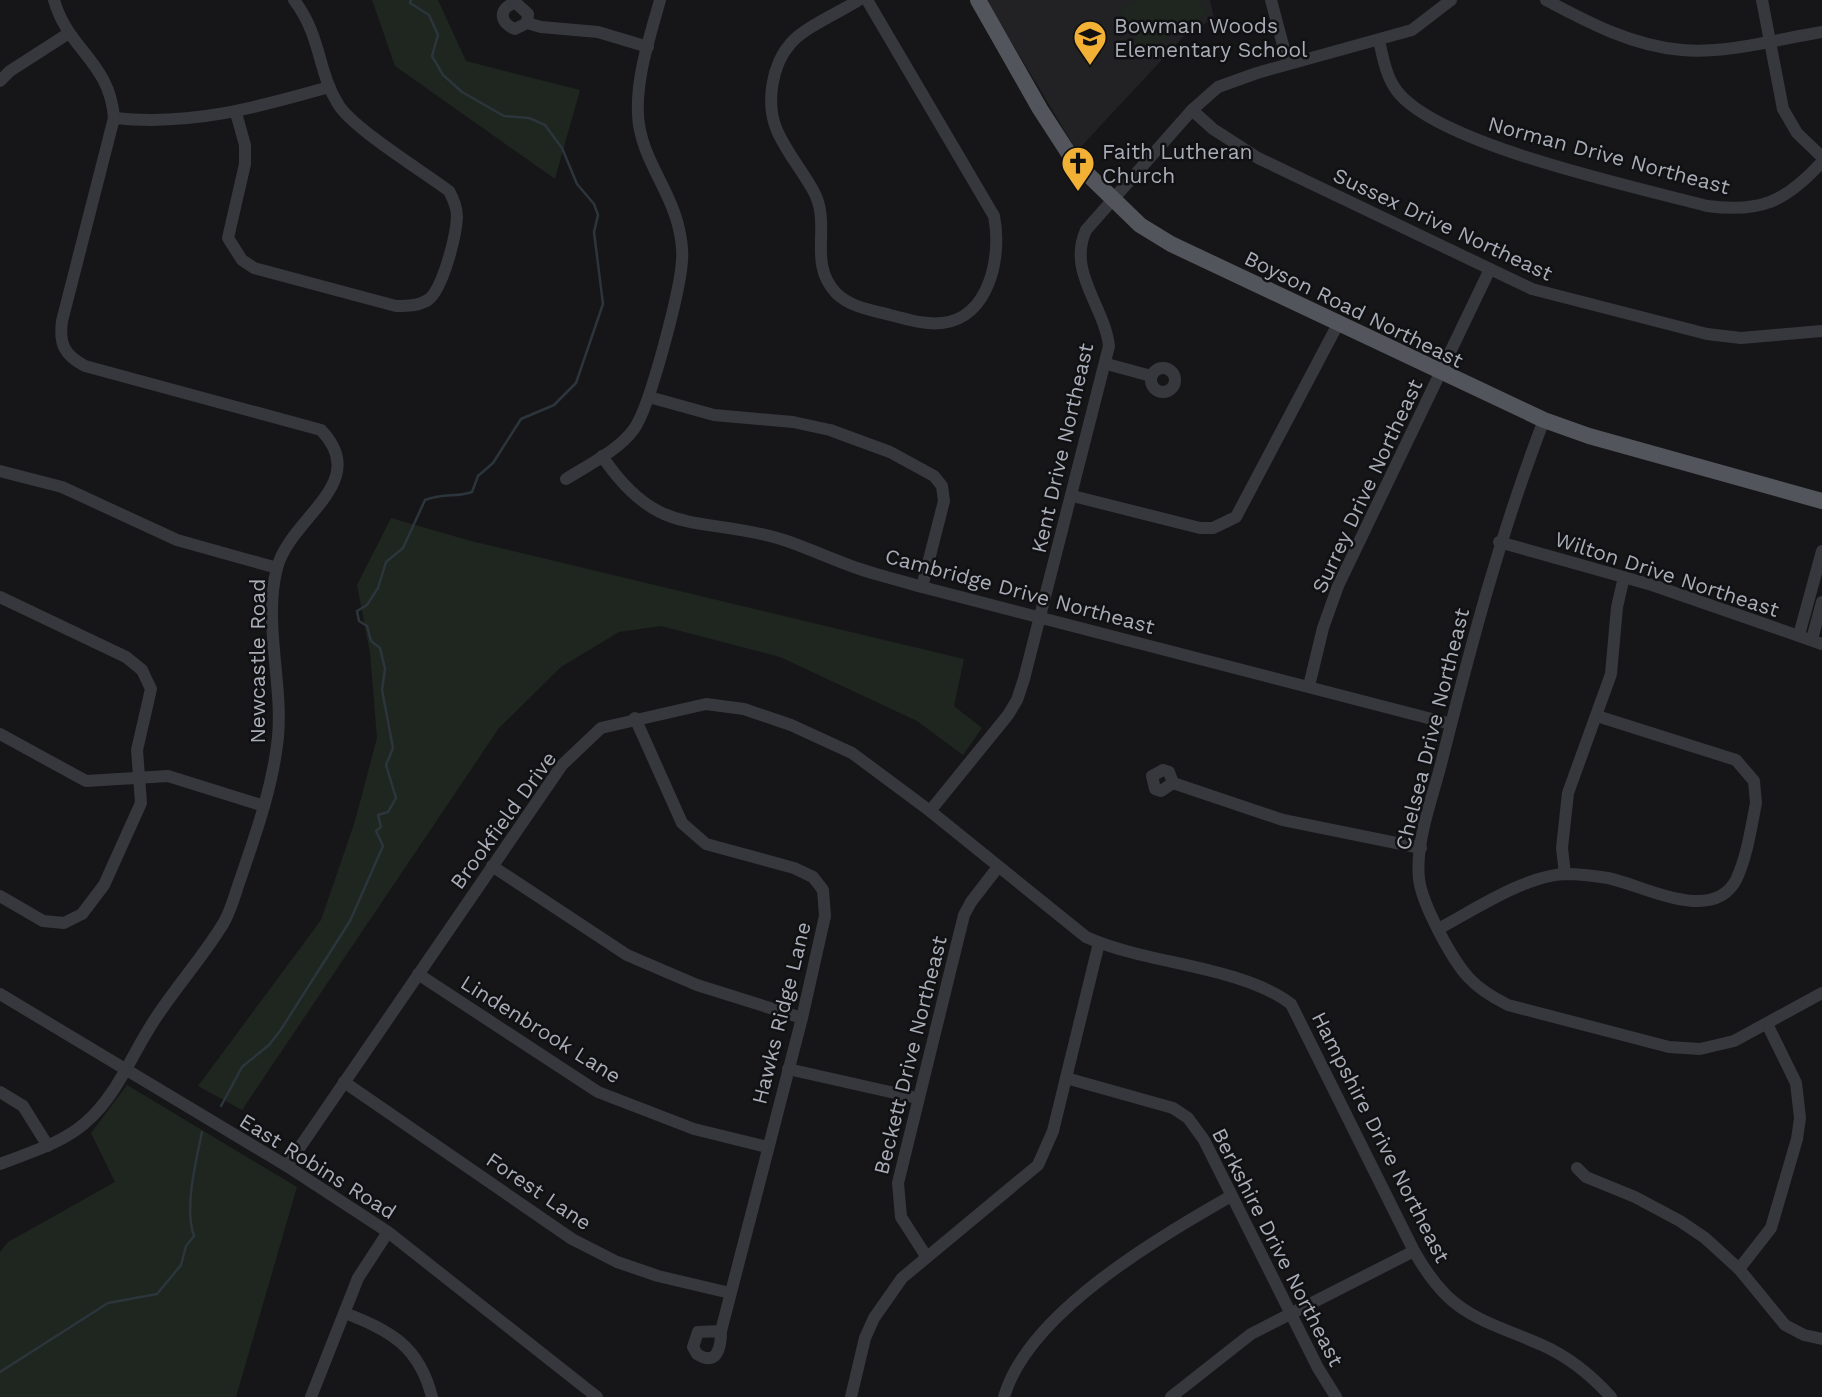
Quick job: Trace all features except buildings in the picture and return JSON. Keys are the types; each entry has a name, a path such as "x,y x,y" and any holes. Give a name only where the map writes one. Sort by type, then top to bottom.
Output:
{"main road":[{"name":"Boyson Road Northeast","path":"978,0 1040,109 1073,160 1111,200 1140,225 1171,244 1441,374 1544,420 1589,436 1822,501"}],"street":[{"name":"Newcastle Road","path":"0,1164 48,1146 87,1122 104,1103 151,1025 200,961 226,920 264,806 278,734 279,693 274,604 277,568 304,520 337,480 340,460 333,443 321,430 85,366 68,358 60,340 114,118 113,96 105,79 69,33 54,0"},
{"path":"236,113 244,145 245,164 228,238 242,260 254,268 396,306 413,306 429,299 440,286 457,219 456,205 449,191 345,115 329,87 310,20 294,0"},
{"path":"566,480 633,431 649,397 682,260 680,230 669,195 641,139 638,87 660,0"},
{"path":"859,0 792,42 780,60 772,86 771,105 776,129 821,208 821,266 827,281 838,294 860,307 926,324 956,320 977,304 989,283 996,250 994,216 867,0"},
{"path":"1271,0 1288,64"},
{"name":"Kent Drive Northeast","path":"930,811 1008,715 1017,700 1028,664 1107,364 1108,333 1101,310 1084,278 1079,251 1086,230 1206,95 1233,80 1379,41 1421,25 1451,0"},
{"path":"1546,0 1617,35 1653,46 1685,51 1822,32"},
{"path":"1762,0 1783,109 1797,132 1822,160"},
{"path":"527,23 541,27 598,32 648,47"},
{"path":"0,81 10,71 69,33"},
{"name":"Norman Drive Northeast","path":"1379,41 1397,91 1414,108 1432,118 1507,150 1707,206 1736,210 1759,207 1799,186 1822,160"},
{"path":"114,118 156,122 236,113 329,87"},
{"name":"Sussex Drive Northeast","path":"1192,110 1213,129 1258,158 1490,270 1557,297 1707,334 1741,338 1822,331"},
{"name":"Surrey Drive Northeast","path":"1309,686 1323,628 1338,586 1490,270"},
{"path":"1073,496 1200,528 1226,524 1236,517 1338,324"},
{"path":"1107,364 1151,376"},
{"path":"649,397 714,415 793,422 830,430 890,452 934,476 942,486 944,501 922,586"},
{"name":"Chelsea Drive Northeast","path":"1544,420 1499,542 1421,848 1419,882 1440,928 1468,978 1508,1005 1685,1049 1716,1047 1768,1026"},
{"name":"Cambridge Drive Northeast","path":"602,456 633,495 657,512 683,522 749,531 784,540 855,568 1451,724"},
{"path":"0,471 62,487 177,540 277,568"},
{"name":"Wilton Drive Northeast","path":"1499,542 1624,577 1724,613 1817,642"},
{"path":"1799,635 1822,551"},
{"path":"1565,874 1562,848 1568,793 1612,674 1617,607 1624,577"},
{"path":"0,597 126,657 142,670 151,690 137,750 141,803 104,885 82,914 64,923 43,921 0,896"},
{"path":"1817,642 1822,602"},
{"name":"Brookfield Drive","path":"287,1166 562,765 601,728 635,718 706,704 744,709 791,725 852,753 930,811"},
{"path":"1440,928 1511,892 1565,874 1608,878 1685,900 1712,900 1734,883 1747,842 1757,791 1744,766 1726,755 1627,728 1597,716"},
{"name":"Hawks Ridge Lane","path":"635,718 682,823 706,844 794,868 813,877 823,890 825,916 802,1018 721,1331"},
{"path":"0,734 86,781 168,776 264,806"},
{"path":"1173,783 1283,820 1421,848"},
{"name":"Hampshire Drive Northeast","path":"930,811 1073,928 1099,943 1262,986 1291,1004 1413,1251 1433,1281 1465,1310 1571,1361 1611,1397"},
{"path":"492,866 627,955 697,985 802,1018"},
{"name":"Beckett Drive Northeast","path":"926,1256 908,1232 898,1200 898,1183 964,915 998,867"},
{"path":"852,1397 859,1356 874,1318 902,1278 926,1256 1014,1188 1038,1165 1053,1130 1099,943"},
{"name":"Lindenbrook Lane","path":"418,974 598,1092 694,1129 767,1147"},
{"name":"East Robins Road","path":"0,993 287,1166 388,1233 597,1397"},
{"path":"1738,1269 1771,1228 1797,1139 1800,1118 1796,1083 1768,1026 1822,993"},
{"path":"788,1069 918,1098"},
{"name":"Berkshire Drive Northeast","path":"1066,1078 1156,1101 1188,1118 1204,1140 1336,1397"},
{"name":"Forest Lane","path":"344,1083 572,1239 628,1266 730,1293"},
{"path":"0,1092 23,1106 48,1146"},
{"path":"1577,1168 1586,1177 1636,1197 1705,1238 1738,1269 1785,1325 1822,1339"},
{"path":"1003,1397 1017,1365 1034,1339 1051,1324 1110,1275 1166,1234 1231,1196"},
{"path":"311,1397 358,1278 388,1233"},
{"path":"1171,1397 1242,1340 1291,1312 1413,1251"},
{"path":"345,1313 397,1337 420,1364 432,1397"}],"shaded area":[{"path":"372,0 438,0 466,61 580,90 555,179 395,66"},
{"name":"Bowman Woods Elementary School","path":"986,0 1210,0 1214,18 1184,36 1077,151"},
{"path":"1137,0 1200,0 1208,13 1143,51 1119,10"},
{"path":"391,518 471,541 964,659 954,706 982,728 963,755 917,721 780,657 661,626 619,632 561,667 499,728 242,1110 198,1086 321,920 355,821 377,738 370,653 357,585"},
{"path":"127,1085 297,1187 236,1397 0,1397 0,1252 8,1242 115,1182 91,1133"}],"waterway":[{"path":"221,1106 242,1067 269,1045 280,1031 350,921 383,846 376,831 381,827 378,815 388,812 396,798 386,765 393,748 382,690 385,669 380,648 371,641 367,626 359,621 357,611 367,605 378,588 386,562 403,548 425,500 472,492 478,476 493,463 521,419 554,405 576,383 603,304 594,232 598,215 594,204 577,184 562,148 545,125 529,118 504,116 462,92 443,75 432,56 438,35 429,15 410,3 411,0"},
{"path":"0,1372 108,1303 157,1294 181,1265 186,1246 194,1236 191,1225 191,1198 202,1132"}],"place":[{"name":"Bowman Woods Elementary School","path":"1090,67"},
{"name":"Faith Lutheran Church","path":"1078,193"}]}
